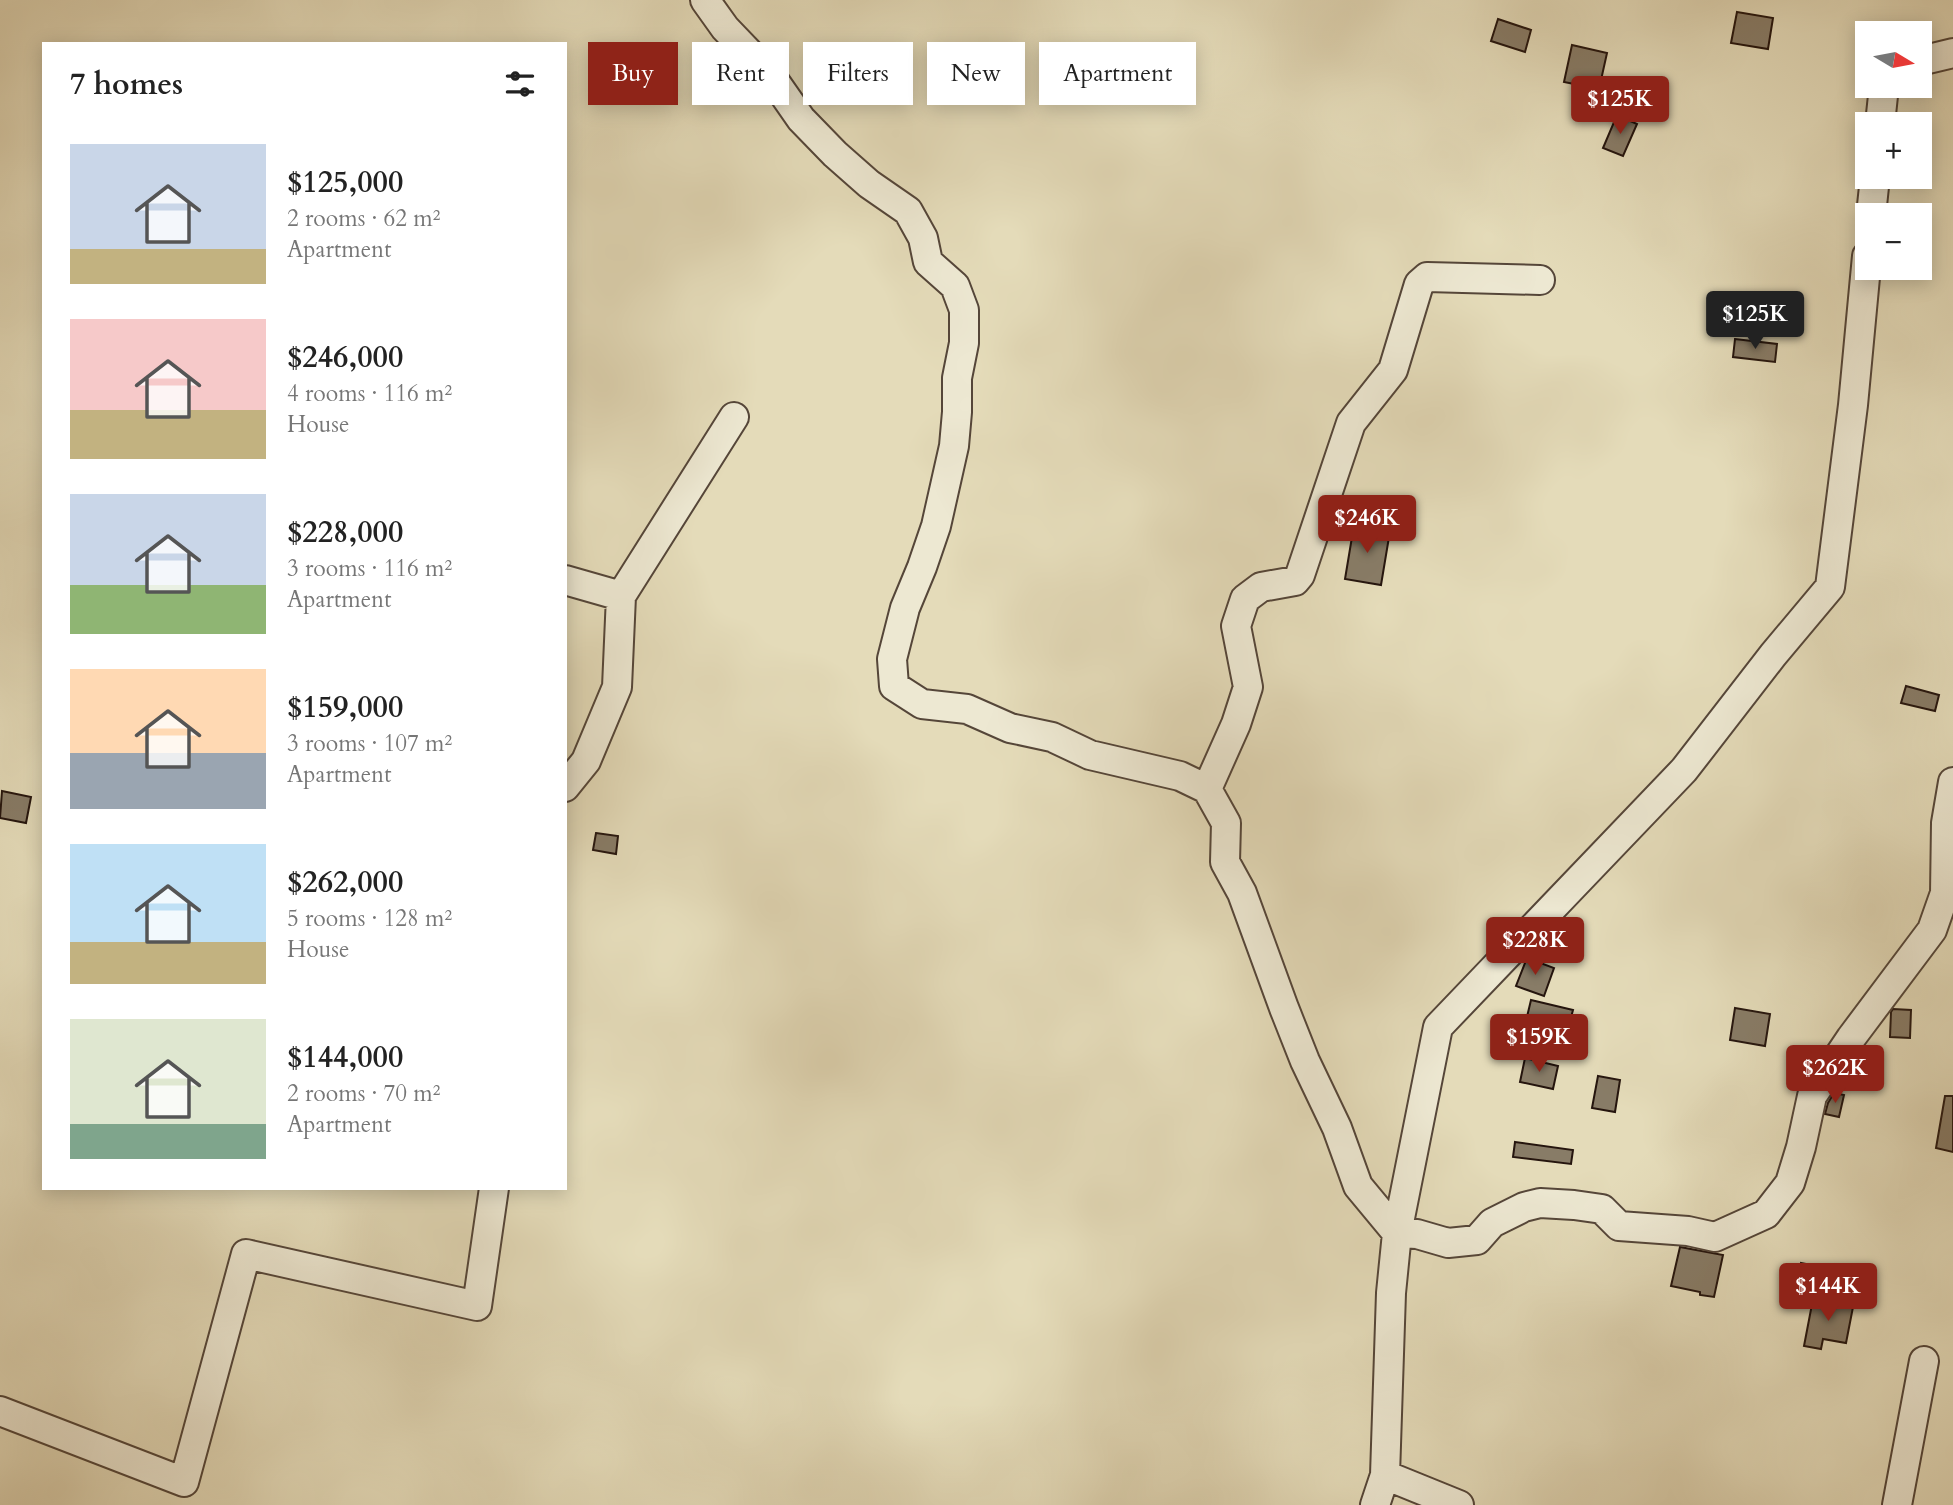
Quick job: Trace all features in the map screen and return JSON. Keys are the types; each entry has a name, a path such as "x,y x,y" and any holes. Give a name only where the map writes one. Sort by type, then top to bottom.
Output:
{"street":[{"path":"705,0 724,28 771,76 801,118 869,184 908,211 923,238 928,262 955,286 964,310 964,343 957,378 954,446 936,526 905,608 892,659 894,687 922,705 967,709 1010,728 1052,737 1090,755 1180,776 1207,789 1226,823 1225,862 1242,893 1284,1008 1305,1061 1337,1128 1358,1186 1397,1233 1418,1234 1448,1243 1477,1240 1492,1223 1524,1207 1539,1203 1602,1209 1619,1226 1688,1231 1715,1237 1766,1214 1790,1183 1812,1096 1851,1038 1932,930 1945,893 1949,861 1946,823 1953,782"},
{"path":"1932,58 1953,53"},
{"path":"1207,789 1236,724 1248,687 1236,626 1245,599 1261,587 1295,581 1300,575 1351,423 1393,370 1419,284 1427,277 1540,280"},
{"path":"1375,1505 1385,1475 1391,1293 1397,1233 1438,1027 1684,770 1773,655 1830,587 1853,405 1865,280"},
{"path":"567,785 586,761 617,687 621,596 734,417"},
{"path":"567,581 621,596"},
{"path":"0,1410 184,1482 246,1254 477,1307 494,1190"},
{"path":"1897,1505 1924,1361"},
{"path":"1385,1475 1460,1505"}],"building":[{"path":"1737,12 1773,18 1768,49 1731,43"},
{"path":"1498,19 1531,30 1525,52 1491,41"},
{"path":"1572,45 1607,53 1599,89 1564,82"},
{"path":"1617,115 1637,124 1623,156 1603,148"},
{"path":"1735,339 1777,344 1775,362 1733,357"},
{"path":"1354,525 1390,531 1381,585 1345,579"},
{"path":"1906,686 1939,695 1935,711 1901,703"},
{"path":"2,791 31,797 26,823 0,818"},
{"path":"596,833 618,836 616,854 593,850"},
{"path":"1527,958 1554,968 1544,996 1516,986"},
{"path":"1531,1000 1573,1010 1567,1032 1526,1021"},
{"path":"1735,1008 1770,1014 1765,1046 1730,1040"},
{"path":"1893,1009 1911,1010 1910,1038 1890,1037"},
{"path":"1525,1058 1558,1066 1553,1089 1520,1082"},
{"path":"1598,1076 1620,1080 1615,1112 1592,1108"},
{"path":"1834,1093 1844,1095 1839,1117 1825,1114"},
{"path":"1945,1096 1953,1096 1953,1152 1936,1148"},
{"path":"1515,1142 1573,1150 1571,1164 1513,1157"},
{"path":"1680,1247 1723,1255 1714,1297 1671,1286"},
{"path":"1801,1263 1831,1269 1826,1289 1796,1282"},
{"path":"1813,1299 1853,1307 1846,1343 1823,1339 1821,1349 1804,1346"}]}
